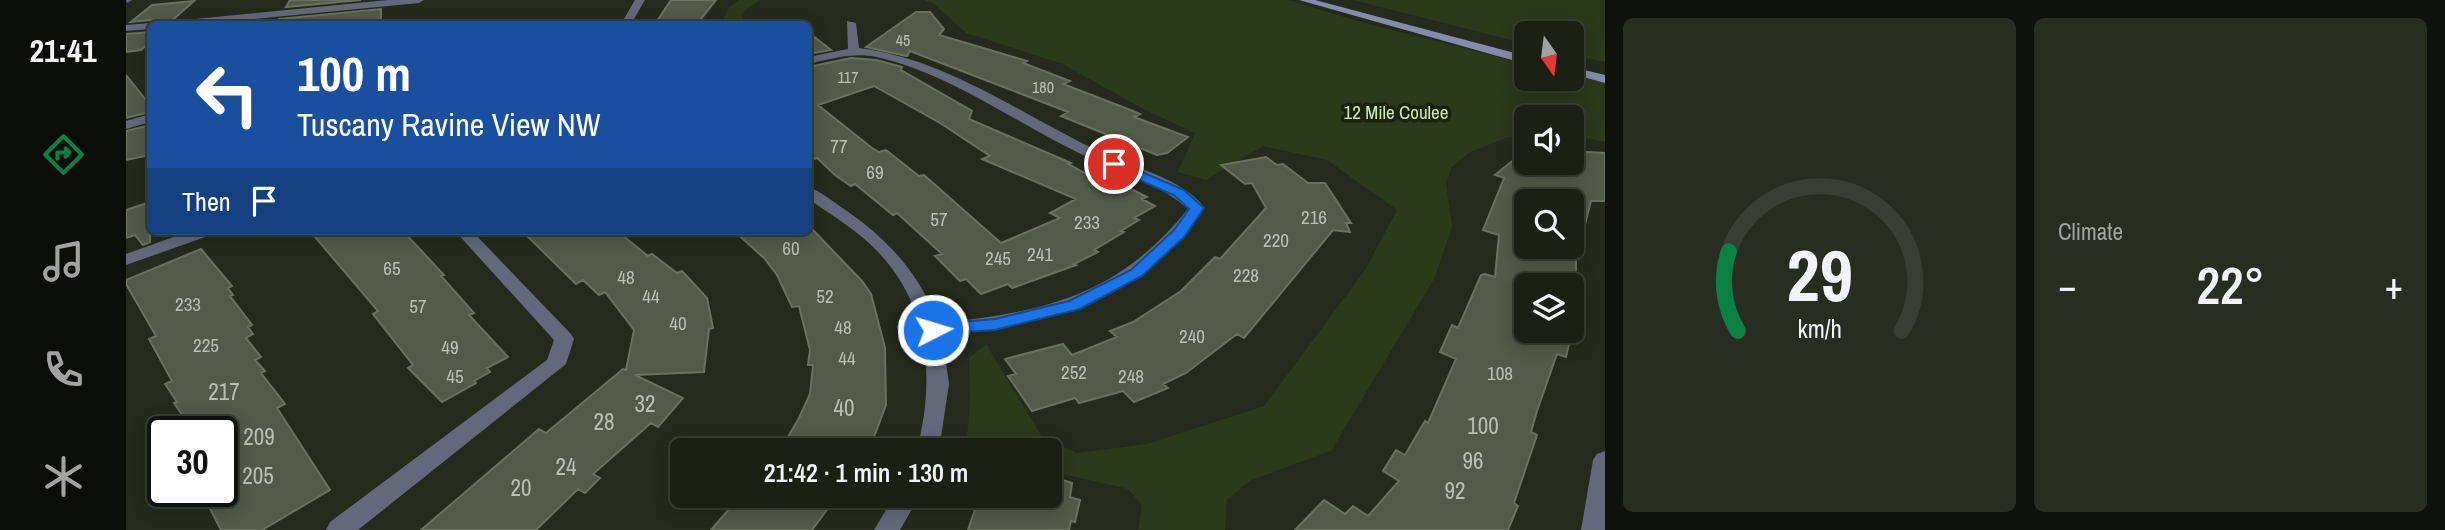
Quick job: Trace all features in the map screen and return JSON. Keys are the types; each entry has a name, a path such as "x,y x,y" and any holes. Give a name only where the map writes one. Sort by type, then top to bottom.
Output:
{"street":[{"path":"206,21 419,0"},
{"path":"628,21 640,0"},
{"path":"1304,0 1514,57"},
{"path":"1341,0 1514,45"},
{"path":"851,23 854,51"},
{"path":"126,28 147,26"},
{"path":"812,60 854,51 900,60 959,82 1092,154 1179,192 1197,208 1180,233 1136,273 1074,305 995,324 933,330"},
{"path":"1584,61 1605,66"},
{"path":"1584,74 1605,79"},
{"path":"126,125 147,119"},
{"path":"812,195 883,246 916,292 933,330 940,375 939,400 931,438"},
{"path":"126,260 194,235"},
{"path":"340,530 556,364 564,340 467,235"},
{"path":"1594,530 1605,460"},
{"path":"887,530 900,508"}],"green space":[{"path":"739,0 760,0 745,10 741,21 722,21 728,9"},
{"name":"12 Mile Coulee","path":"924,0 1288,0 1361,22 1514,61 1514,91 1584,91 1584,78 1605,83 1605,142 1584,138 1584,105 1514,105 1514,137 1470,152 1452,167 1446,183 1452,227 1434,279 1331,451 1251,480 1227,500 1225,530 1138,530 1142,505 1128,489 1062,474 1062,446 1077,453 1147,444 1264,406 1365,270 1397,210 1327,160 1263,146 1206,180 1178,172 1195,133 1143,109 1063,64 966,33 934,4"},
{"path":"1354,0 1605,0 1605,62 1584,58 1584,21 1514,21 1514,41"},
{"name":"12 Mile Coulee","path":"986,344 1044,438 967,438 969,358"}],"building":[{"path":"290,0 361,0 286,7"},
{"path":"671,0 716,0 699,21 657,21"},
{"path":"194,1 171,21 131,22 152,5"},
{"path":"381,9 381,21 278,21"},
{"path":"916,12 930,12 944,29 939,35 1027,61 1023,63 1070,81 1063,84 1140,114 1134,117 1188,137 1167,153 1157,155 1061,116 1068,112 910,51 907,56 866,47"},
{"path":"147,32 147,45 141,50 126,52 126,34"},
{"path":"812,35 831,50 812,53"},
{"path":"851,58 876,60 902,67 901,70 972,111 969,119 1071,163 1068,164 1110,187 1122,184 1147,197 1142,199 1155,206 1134,218 1139,220 1094,250 1098,252 1074,264 1076,265 1012,288 1008,284 981,294 966,279 960,281 935,256 942,254 897,213 893,215 855,184 851,186 835,175 817,158 812,160 812,66","holes":["874,86 940,123 990,156 982,159 1076,199 1050,213 1060,218 1001,243 924,175 919,176 886,150 879,152 872,148 818,105"]},
{"path":"126,75 147,101 147,113 126,118"},
{"path":"147,126 147,156 126,160 126,131"},
{"path":"1584,152 1605,153 1605,201 1591,201 1584,228 1584,189 1514,189 1514,259 1576,259 1576,273 1514,273 1514,343 1569,343 1566,357 1557,354 1537,411 1531,432 1537,435 1514,503 1518,506 1508,530 1295,530 1324,500 1345,514 1353,506 1368,516 1399,481 1383,471 1396,450 1405,455 1425,421 1428,423 1456,359 1440,352 1452,325 1458,328 1481,275 1495,277 1499,235 1483,230 1504,178 1495,175 1514,160 1514,175 1584,175"},
{"path":"1266,157 1277,165 1283,164 1308,183 1325,183 1351,223 1346,223 1350,232 1333,230 1244,338 1237,334 1186,373 1163,384 1168,388 1134,402 1123,391 1079,403 1075,398 1032,411 1008,376 1016,374 1005,359 1063,344 1072,355 1117,337 1110,331 1133,322 1181,291 1215,257 1220,259 1266,208 1252,183 1245,184 1221,165"},
{"path":"147,203 147,235 150,235 150,242 143,245 135,235 126,238 126,210"},
{"path":"812,229 871,294 885,348 886,405 874,438 787,438 810,394 813,365 808,365 810,350 799,306 792,307 777,275 764,258 738,235 812,235"},
{"path":"313,235 407,235 444,275 441,276 474,313 469,315 508,357 487,368 490,372 474,381 476,383 442,402 408,368 413,365 373,314 378,311"},
{"path":"526,235 622,235 648,256 652,254 677,273 682,271 707,298 713,328 709,329 704,372 635,375 683,398 658,427 651,423 593,474 600,478 585,493 578,489 536,530 421,530 539,429 546,433 623,369 626,370 634,330 605,292 599,295 583,280 576,284"},
{"path":"201,249 232,286 228,288 233,295 230,296 252,325 248,327 253,334 246,338 261,357 255,360 265,371 261,373 285,404 277,408 330,490 262,530 221,530 209,507 238,507 238,416 183,416 165,384 172,381 149,339 156,336 126,280"},
{"path":"1062,480 1072,483 1070,497 1080,500 1075,522 1071,521 1069,530 968,530 976,508 1062,508"},
{"path":"730,508 828,508 812,530 711,530"}],"route":[{"path":"933,330 995,324 1074,305 1136,273 1165,247 1180,233 1197,208 1179,192 1114,164"}]}
